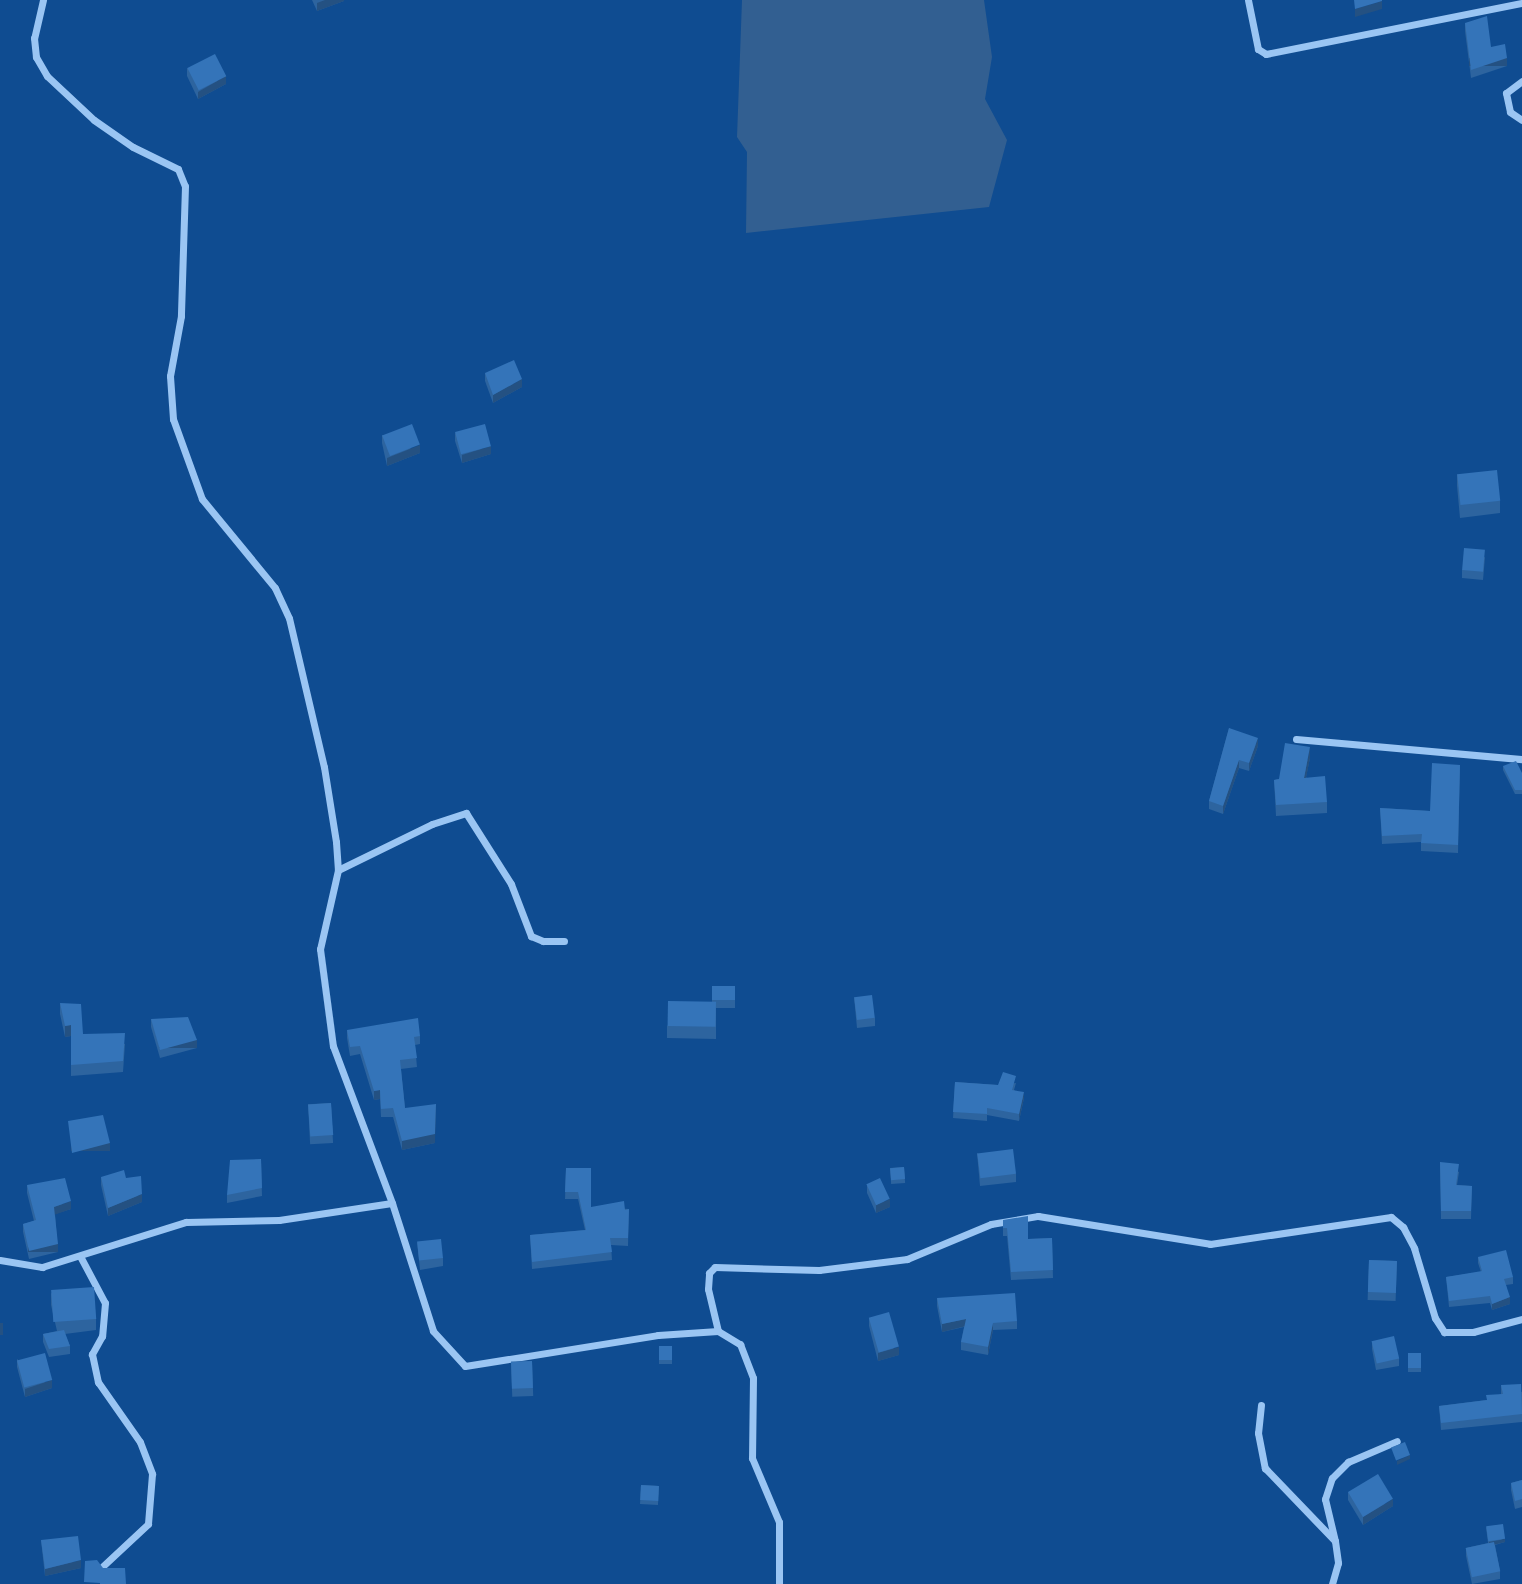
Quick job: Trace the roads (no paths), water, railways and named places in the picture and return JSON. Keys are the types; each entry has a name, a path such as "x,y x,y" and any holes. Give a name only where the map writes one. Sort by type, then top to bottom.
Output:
{"street":[{"path":"43,0 34,38 36,57 47,76 94,120 134,147 178,169 185,186 181,316 170,376 173,419 202,499 284,603 324,767 338,870 320,949 333,1046 392,1203 433,1331 464,1366 658,1335 718,1331 740,1344 753,1378 751,1458 779,1522 779,1584"},
{"path":"1248,0 1258,48 1266,54 1522,3"},
{"path":"1522,81 1506,93 1510,113 1522,120"},
{"path":"1296,739 1522,758"},
{"path":"338,870 432,824 466,813 511,884 528,933 543,941 564,941"},
{"path":"0,1260 42,1267 186,1222 279,1220 392,1203"},
{"path":"718,1331 708,1289 709,1273 715,1267 819,1270 907,1259 991,1224 1038,1216 1210,1244 1391,1217 1403,1227 1414,1248 1435,1318 1444,1332 1481,1330 1522,1319"},
{"path":"80,1256 105,1303 102,1336 92,1354 98,1382 140,1442 152,1474 148,1524 103,1566"},
{"path":"1261,1405 1258,1433 1265,1468 1335,1541"},
{"path":"1332,1584 1338,1563 1325,1499 1332,1478 1348,1462 1397,1441"}],"water":[{"path":"742,0 984,0 992,57 985,99 1007,140 989,207 746,233 747,152 737,137"}]}
